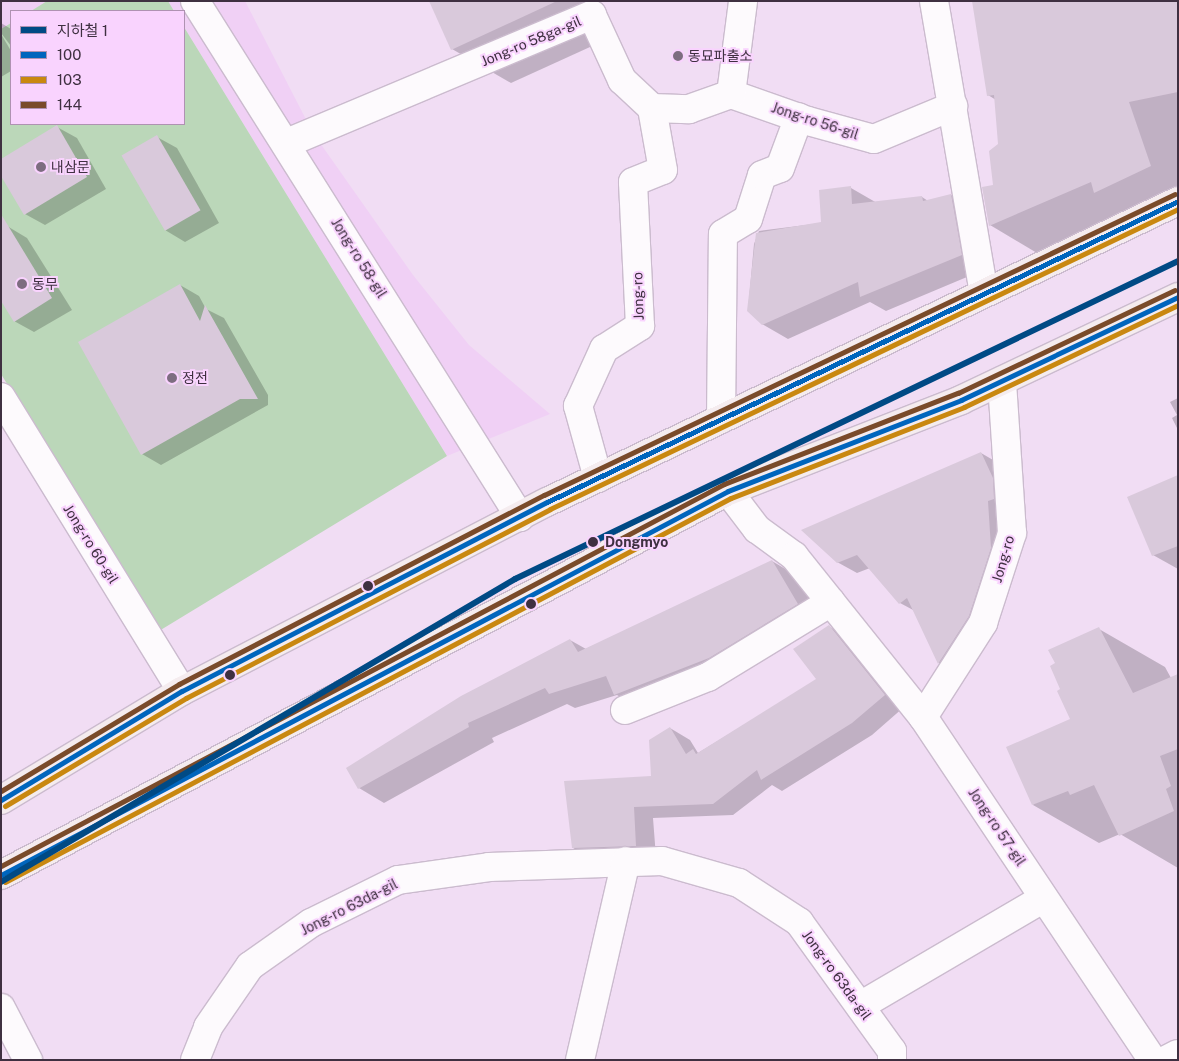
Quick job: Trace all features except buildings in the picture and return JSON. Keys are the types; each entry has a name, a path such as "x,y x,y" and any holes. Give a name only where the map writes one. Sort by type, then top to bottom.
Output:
{"main road":[{"path":"1,800 182,691 520,517 984,292 1178,201"},
{"path":"1,875 728,491 961,400 1178,297"}],"street":[{"name":"Jong-ro 58-gil","path":"196,1 287,143 520,517"},
{"path":"652,108 689,108 731,94 743,1"},
{"path":"934,1 984,292"},
{"name":"Jong-ro 58ga-gil","path":"287,143 592,15 622,80 652,108"},
{"name":"Jong-ro 56-gil","path":"731,94 799,117 874,139 953,106"},
{"name":"Jong-ro","path":"598,478 578,406 604,349 640,326 633,182 663,170 652,108"},
{"path":"721,419 723,234 748,219 762,175 780,168 799,117"},
{"name":"Jong-ro","path":"923,717 984,623 1012,533 1002,381"},
{"name":"Jong-ro 60-gil","path":"1,397 182,691"},
{"name":"Jong-ro 57-gil","path":"728,491 757,529 794,556 923,717 1153,1060"},
{"path":"625,710 708,677 832,602"},
{"path":"580,1060 626,861"},
{"name":"Jong-ro 63da-gil","path":"195,1060 208,1027 250,966 311,923 398,880 489,867 662,861 739,883 799,922 892,1050 892,1060"},
{"path":"860,1006 1044,898"},
{"path":"1,1008 28,1060"},
{"path":"1166,1060 1178,1054"}],"shaded area":[{"path":"1,1 47,1 33,10 10,10 10,24 1,29"},
{"path":"168,1 245,1 313,133 413,275 469,345 550,414 447,456 185,29 185,10 173,10"}],"green space":[{"path":"47,1 168,1 173,10 33,10"},
{"path":"10,24 10,125 185,125 185,29 447,456 159,631 1,374 1,29"}],"metro line":[{"name":"1","path":"1,882 515,579 1178,261"}],"transit line":[{"name":"144","path":"1,791 179,684 544,495 1175,194"},
{"name":"100","path":"1,800 182,691 547,502 1178,201"},
{"name":"103","path":"5,806 186,698 550,509 1178,209"},
{"name":"144","path":"1,866 724,484 958,393 1175,290"},
{"name":"100","path":"1,875 728,491 961,400 1178,297"},
{"name":"103","path":"5,882 731,498 964,407 1178,305"}],"place":[{"name":"동묘파출소","path":"678,56"},
{"name":"내삼문","path":"41,167"},
{"name":"동무","path":"22,284"},
{"name":"정전","path":"172,378"},
{"name":"Dongmyo","path":"593,542"}]}
